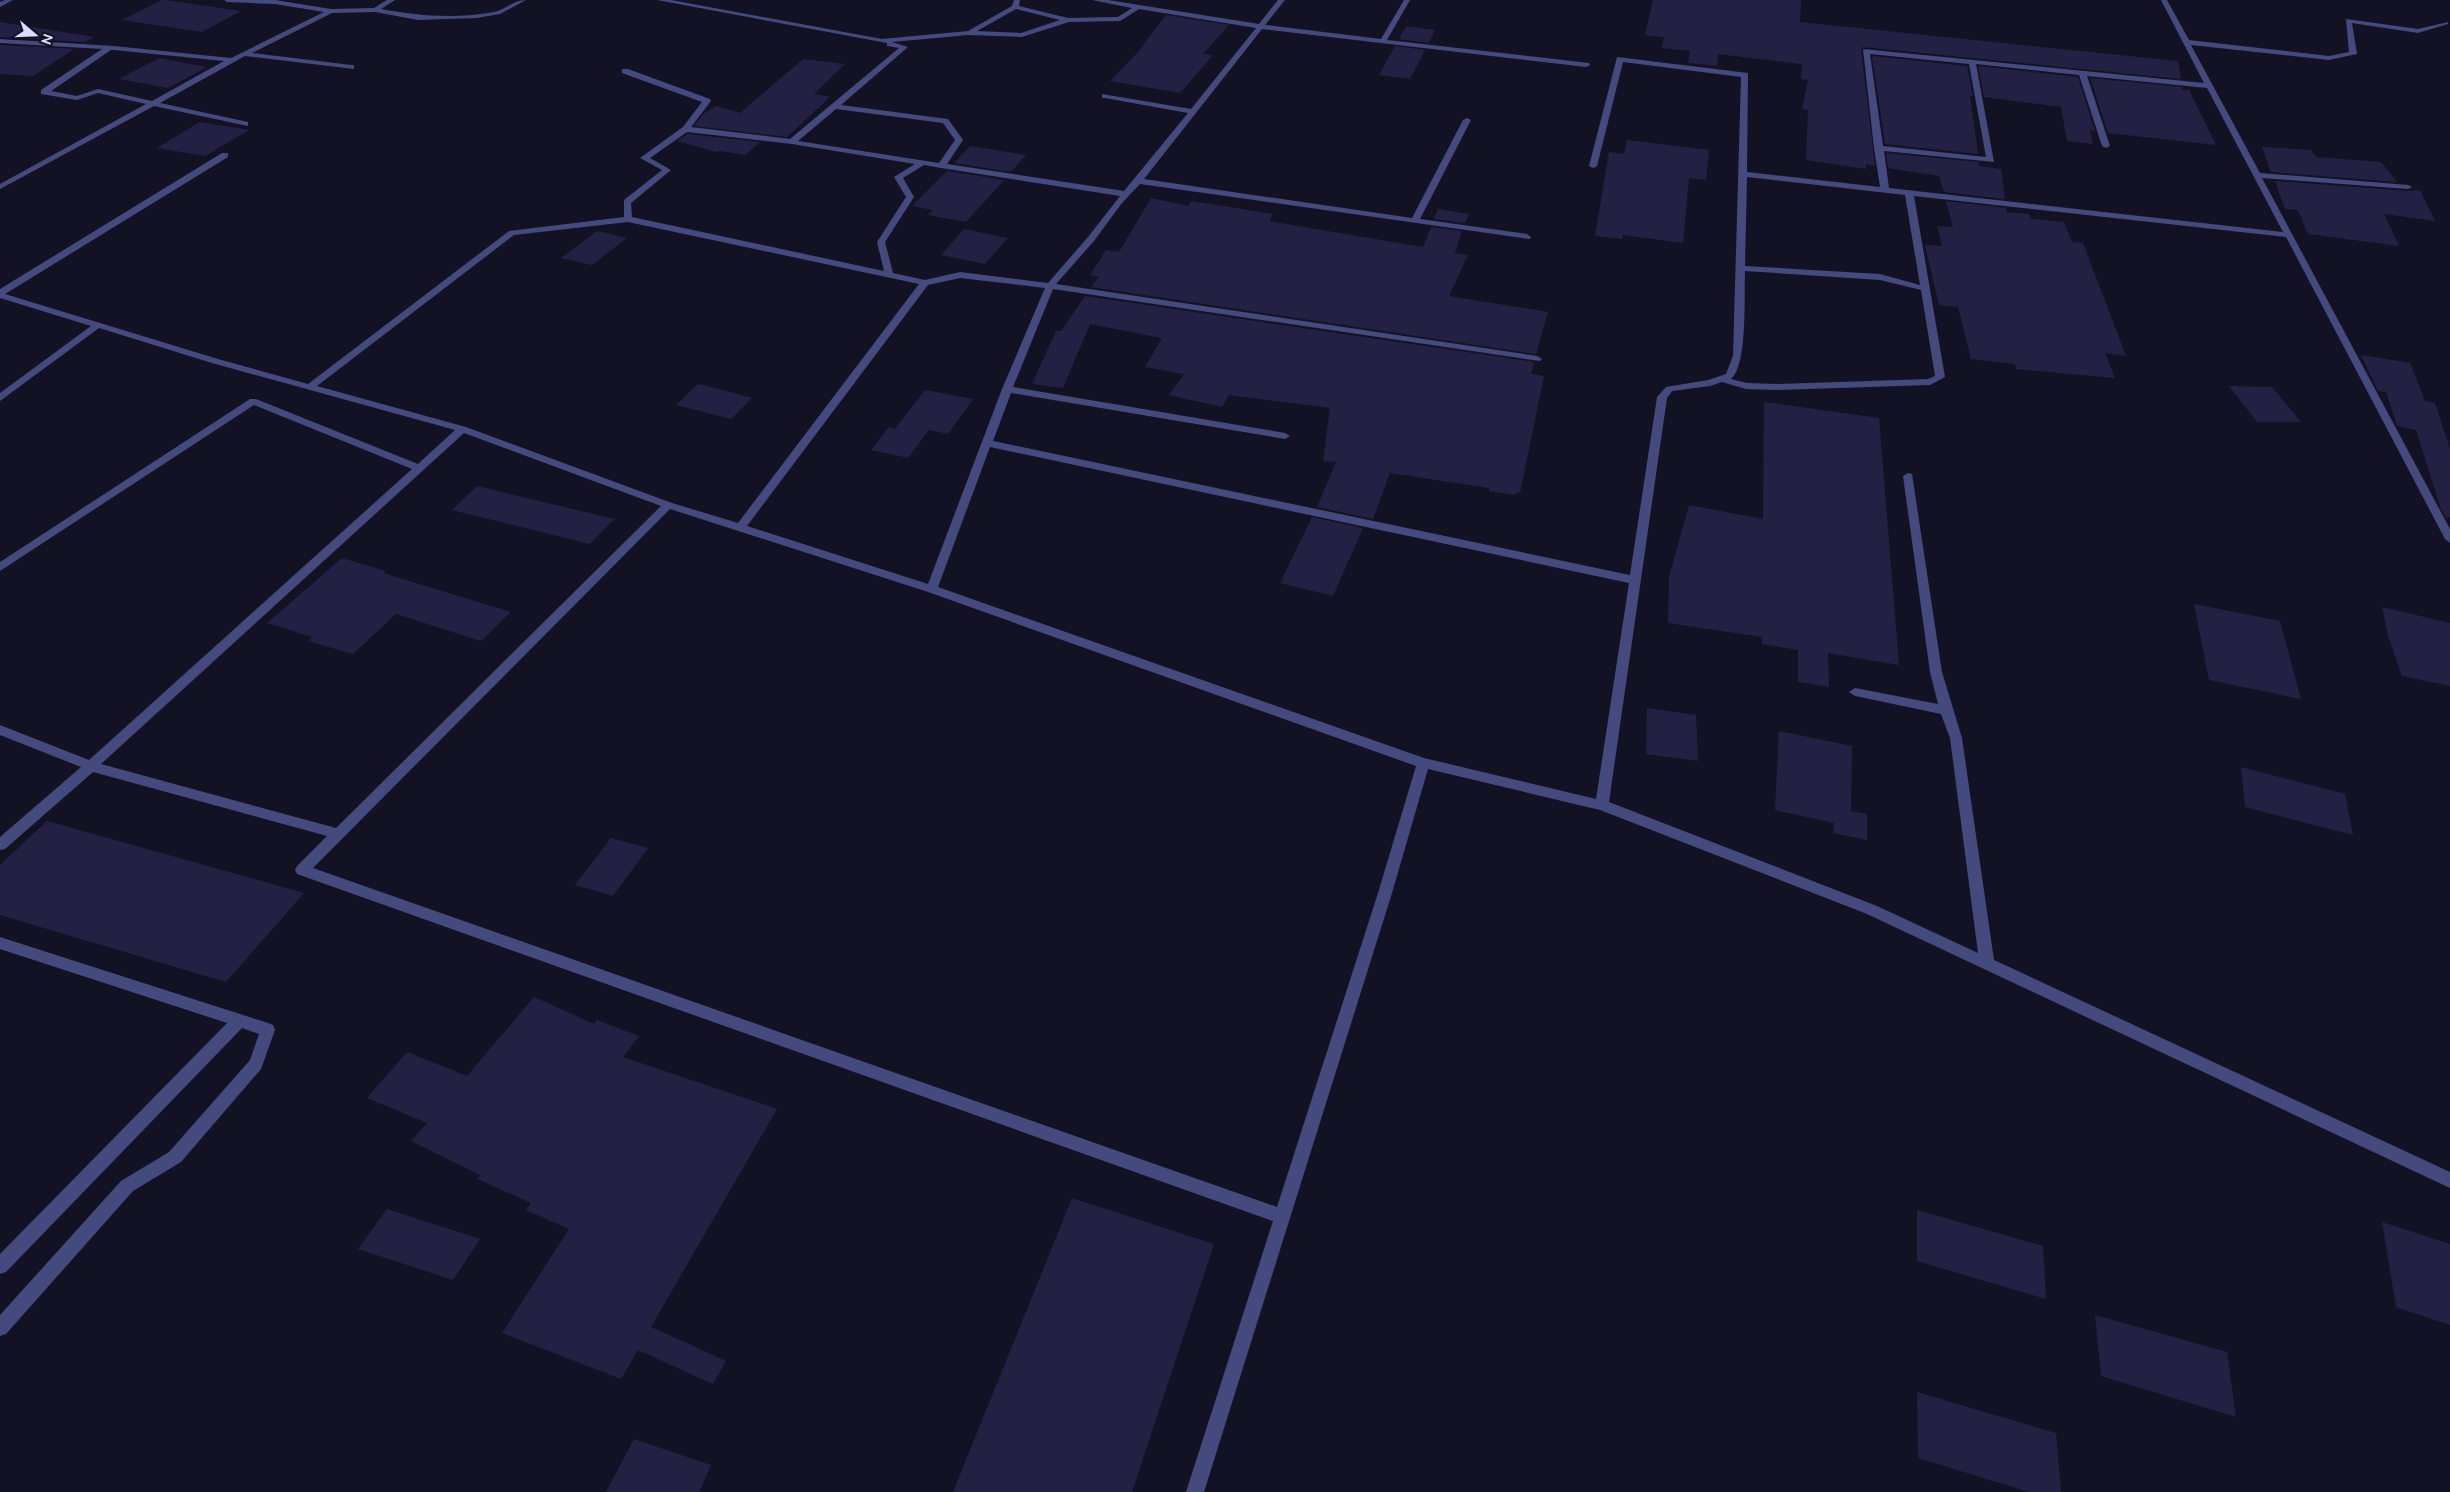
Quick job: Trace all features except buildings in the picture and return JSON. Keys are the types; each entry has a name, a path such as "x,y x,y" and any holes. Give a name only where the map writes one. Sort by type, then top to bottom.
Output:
{"street":[{"path":"0,5 10,0"},
{"path":"227,0 277,1 331,11 375,10 418,18 476,16 498,13 523,0"},
{"path":"375,10 392,0"},
{"path":"660,0 878,40 904,48 792,142"},
{"path":"1095,0 1262,28 1586,66"},
{"path":"932,589 1007,389 1050,286 1091,239 1124,194 1138,181 1262,28 1282,0"},
{"path":"1383,41 1407,0"},
{"path":"2164,0 2450,539"},
{"path":"968,34 1016,3 1068,20"},
{"path":"878,40 968,34 1022,35 1068,20 1120,18 1138,7"},
{"path":"0,187 232,60 331,11"},
{"path":"2186,42 2329,58 2353,54 2348,20 2418,31 2446,23"},
{"path":"0,41 109,48 232,60"},
{"path":"109,48 44,92 77,98 98,91 245,124"},
{"path":"1885,190 1866,51 2210,86"},
{"path":"244,54 351,67"},
{"path":"1594,166 1620,59 1745,75 1738,356 1730,376 1669,389 1662,398 1602,805"},
{"path":"1878,148 1991,160 1972,63"},
{"path":"625,71 707,101 686,129 644,158 667,170 627,202 628,219"},
{"path":"2082,73 2106,146"},
{"path":"1105,96 1194,112"},
{"path":"834,106 944,121 959,140 941,166"},
{"path":"1415,221 1467,120"},
{"path":"686,129 792,142 1124,194"},
{"path":"0,294 225,154"},
{"path":"889,276 880,242 910,197 898,177 922,163"},
{"path":"1743,174 2288,235"},
{"path":"2257,175 2408,187"},
{"path":"1138,181 1527,237"},
{"path":"1722,379 1746,386 1778,387 1930,382 1940,377 1909,192"},
{"path":"310,387 512,233 628,219 925,284 960,275 1050,286 1537,358"},
{"path":"1741,268 1880,277 1926,290"},
{"path":"739,529 925,284"},
{"path":"0,294 215,361 462,429 668,505 932,589 1422,763 1602,805 1872,910 2450,1180"},
{"path":"0,398 98,325"},
{"path":"1007,389 1285,436"},
{"path":"0,567 254,401 419,468"},
{"path":"0,845 91,766 462,429"},
{"path":"987,443 1635,580"},
{"path":"1908,476 1936,672 1956,738 1988,964"},
{"path":"668,505 302,870 1281,1216"},
{"path":"1855,692 1946,710"},
{"path":"0,730 91,766 338,834"},
{"path":"1195,1492 1385,893 1422,763"},
{"path":"0,943 268,1030 256,1064 175,1157 127,1186 0,1328"},
{"path":"0,1266 239,1021"}]}
